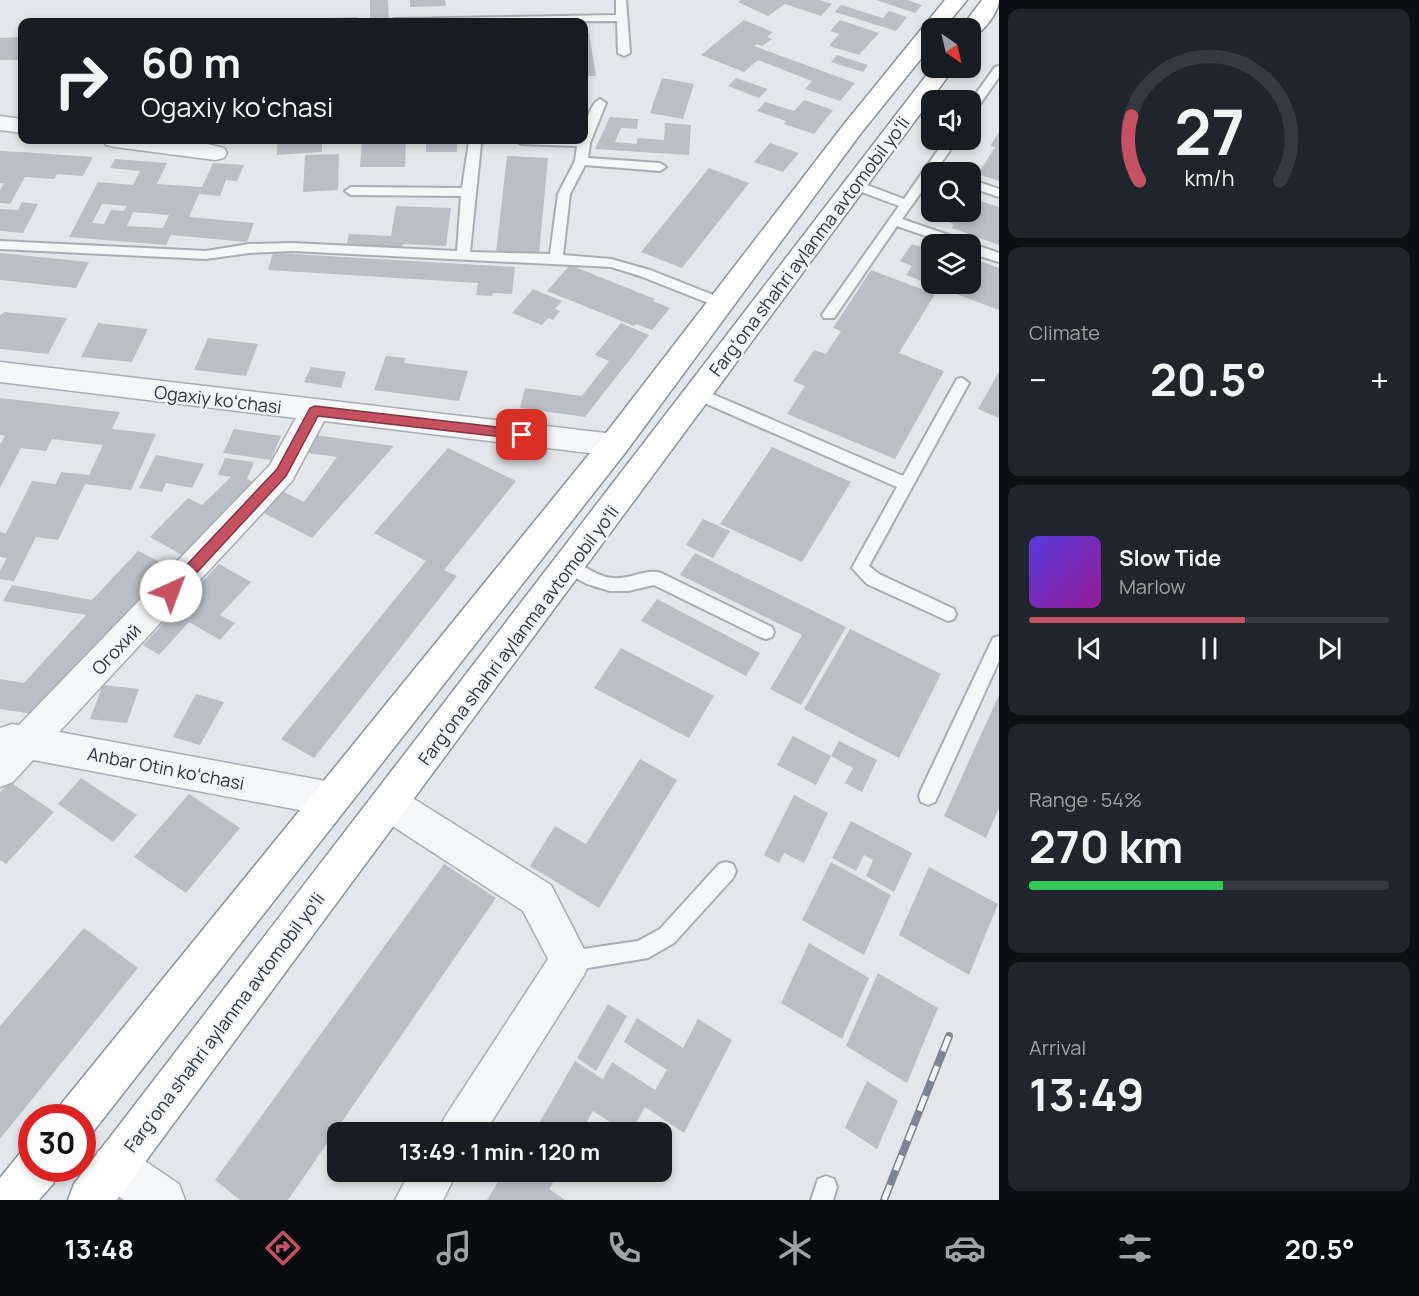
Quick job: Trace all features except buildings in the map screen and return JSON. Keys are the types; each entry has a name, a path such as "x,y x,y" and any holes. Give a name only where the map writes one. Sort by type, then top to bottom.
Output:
{"highway":[{"name":"Fargʻona shahri aylanma avtomobil yoʻli","path":"941,18 956,0"},
{"path":"980,18 993,0"},
{"name":"Fargʻona shahri aylanma avtomobil yoʻli","path":"88,1104 614,446 853,128 921,43"},
{"name":"Fargʻona shahri aylanma avtomobil yoʻli","path":"102,1184 935,78"},
{"path":"11,1200 26,1182"}],"street":[{"path":"0,123 18,125"},
{"path":"146,144 215,153"},
{"name":"Ogaxiy koʻchasi","path":"0,372 614,446"},
{"name":"Огохий","path":"0,770 14,741 282,473 315,411"},
{"name":"Anbar Otin koʻchasi","path":"14,741 331,800"},
{"path":"390,804 537,898 570,961 466,1122"},
{"path":"417,1200 429,1182"},
{"path":"102,1184 163,1200"}],"lane":[{"path":"621,0 624,53"},
{"path":"588,19 622,18"},
{"path":"981,95 999,69"},
{"path":"588,133 600,103"},
{"path":"463,257 475,144"},
{"path":"556,259 564,194 581,161 584,144"},
{"path":"581,161 660,167"},
{"path":"855,185 906,204"},
{"path":"830,315 906,204 921,186"},
{"path":"981,187 999,193"},
{"path":"351,191 468,192"},
{"path":"895,221 932,234"},
{"path":"0,245 206,255 234,249 270,246 611,263 645,273 722,303"},
{"path":"981,252 999,258"},
{"path":"948,614 873,579 860,568 962,383"},
{"path":"698,394 906,484"},
{"path":"569,566 601,584 621,587 655,578 766,632"},
{"path":"928,796 999,644"},
{"path":"570,961 642,951 667,936 726,872"}],"railway":[{"path":"884,1200 949,1036"}],"route":[{"path":"171,591 282,473 315,411 522,435"}]}
